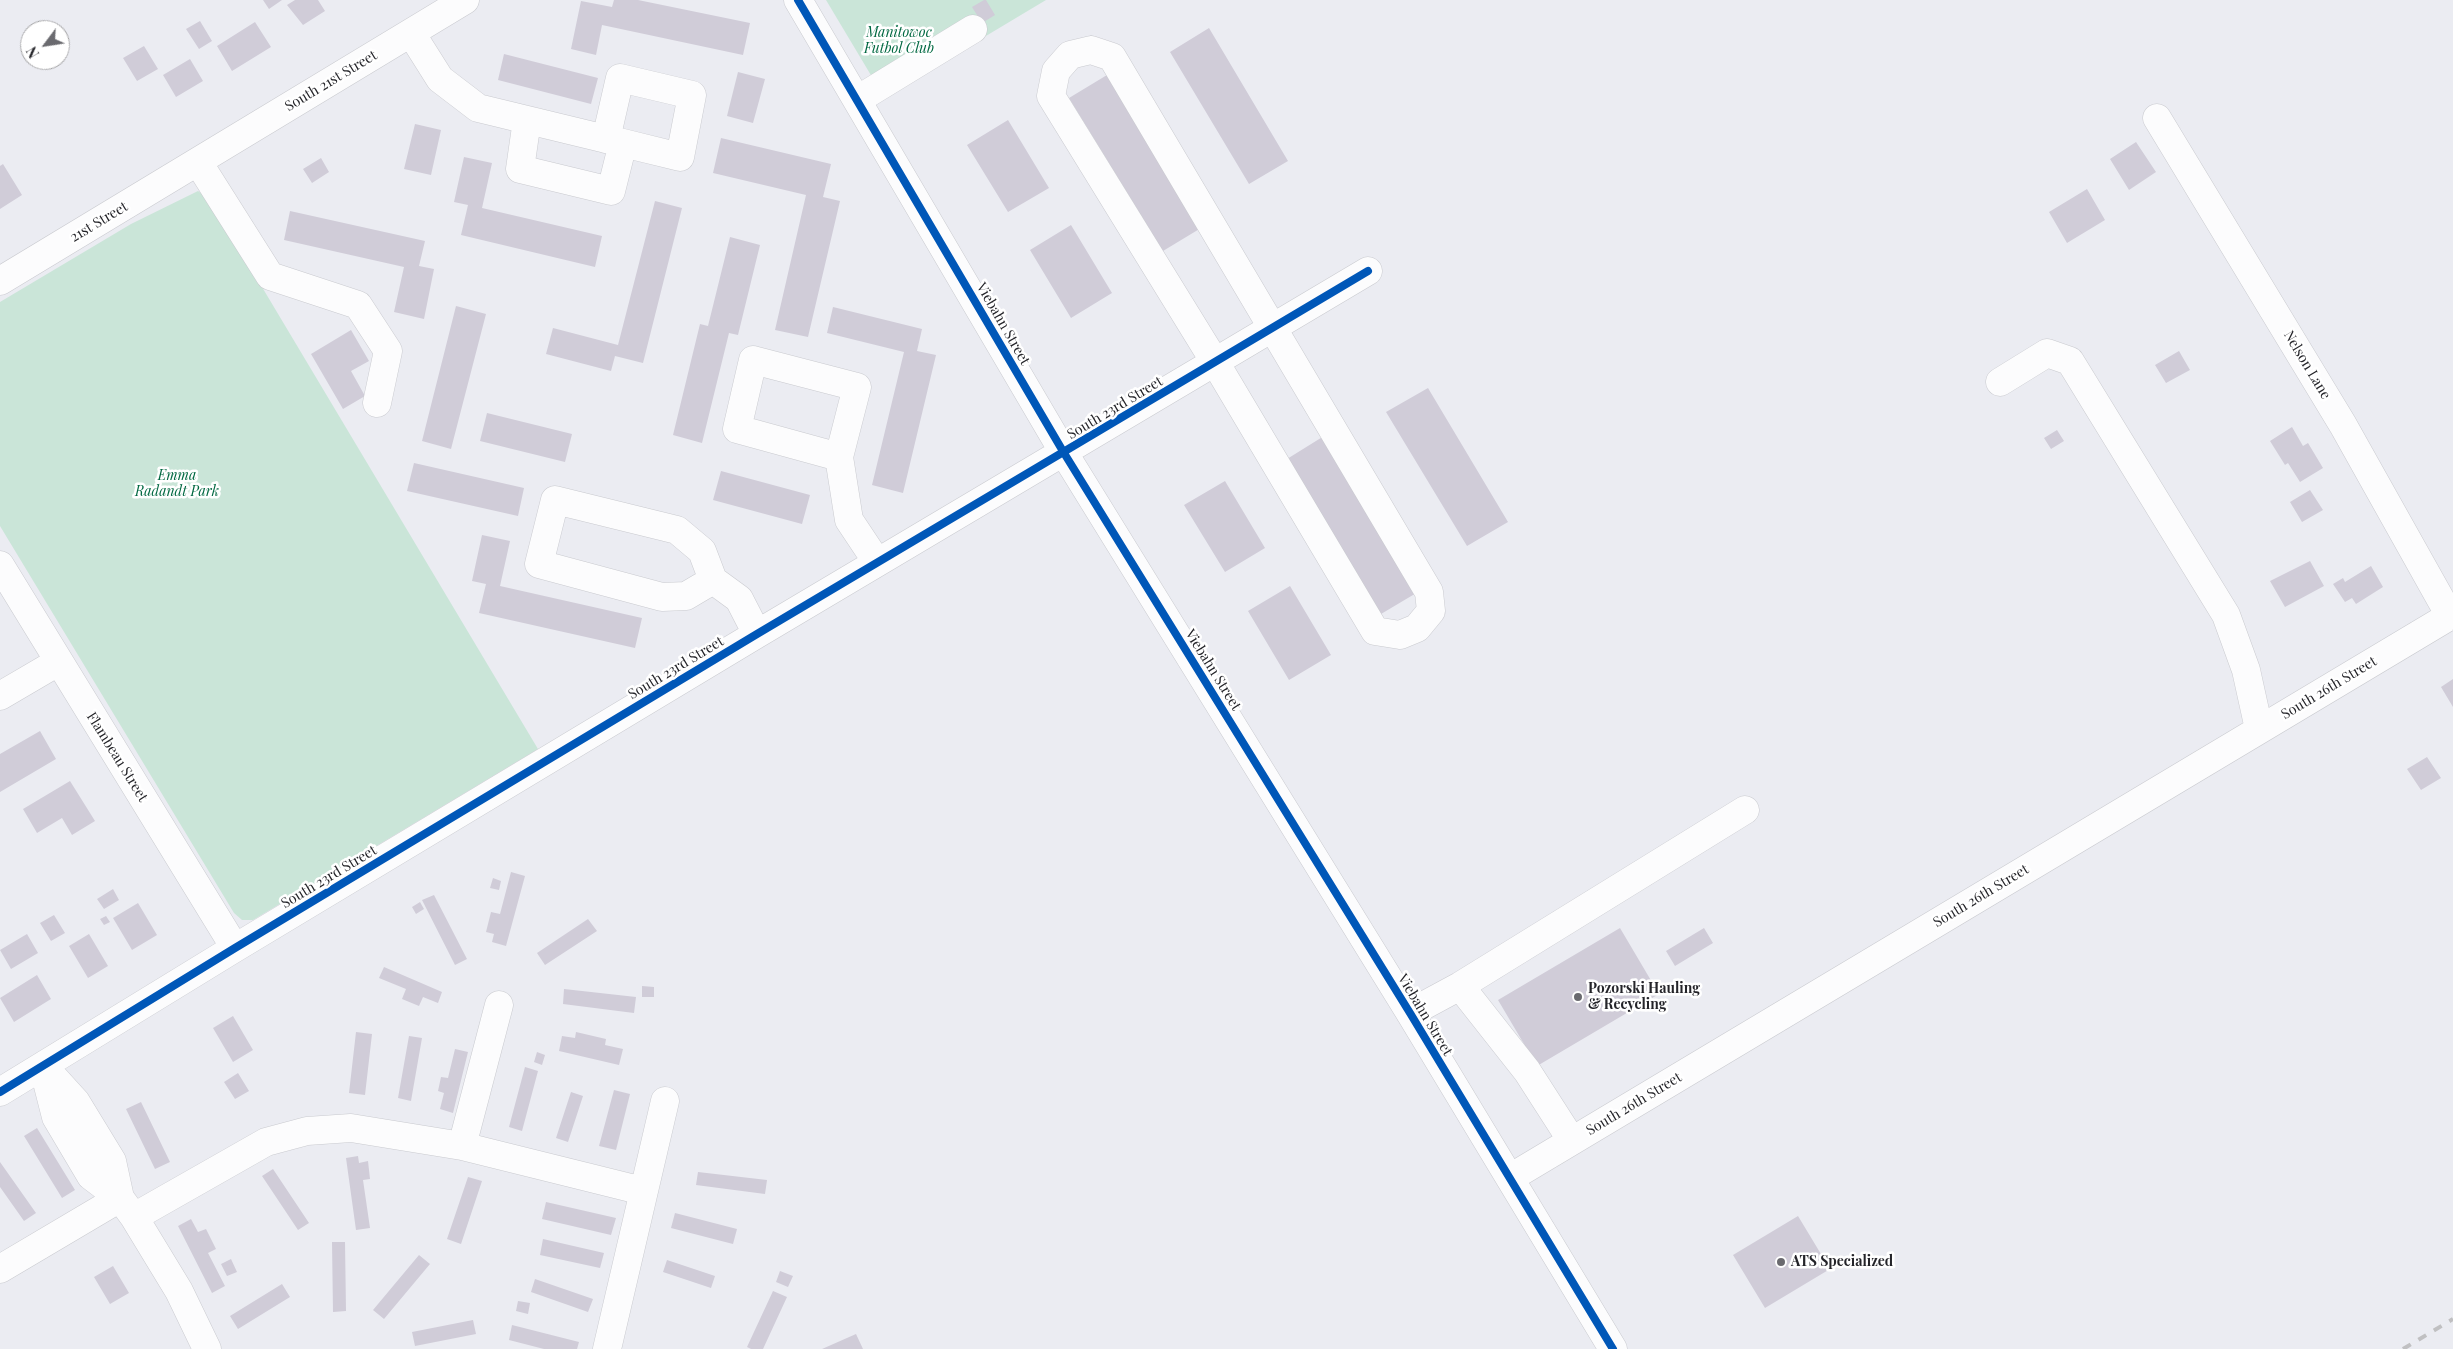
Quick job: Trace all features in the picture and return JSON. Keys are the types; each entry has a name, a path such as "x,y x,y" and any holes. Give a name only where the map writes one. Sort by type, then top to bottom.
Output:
{"street":[{"name":"South 21st Street","path":"198,162 465,0"},
{"name":"Viebahn Street","path":"798,0 1064,453 1410,1013 1613,1349"},
{"path":"857,100 973,29"},
{"path":"410,33 440,79 478,108 614,141 611,191 520,169 527,120"},
{"path":"1091,50 1112,57 1429,592 1431,611 1418,628 1400,634 1375,631 1215,362 1051,96 1056,71 1070,55 1091,50"},
{"name":"Nelson Lane","path":"2157,118 2343,425 2451,615"},
{"path":"198,162 270,276 358,305 388,351 377,403"},
{"name":"21st Street","path":"0,281 198,162"},
{"name":"South 23rd Street","path":"0,1092 235,948 757,634 1368,271"},
{"path":"2000,382 2047,354 2070,361 2226,615 2246,670 2259,729"},
{"path":"839,456 737,429 753,360 856,387 839,456 849,520 877,562"},
{"path":"713,580 686,596 662,597 539,564 555,500 677,530 702,551 713,580 739,599 757,634"},
{"name":"Flambeau Street","path":"0,565 235,948"},
{"name":"South 26th Street","path":"1510,1178 2451,615"},
{"path":"0,696 58,662"},
{"path":"1410,1013 1460,986 1744,810"},
{"path":"1460,986 1527,1071 1572,1141"},
{"path":"462,1146 499,1005"},
{"path":"43,1066 56,1117 91,1176 127,1207 179,1291 207,1349"},
{"path":"607,1349 665,1101"},
{"path":"0,1268 266,1142 307,1131 352,1128 462,1146 643,1191"}],"green space":[{"name":"Manitowoc Futbol Club","path":"826,0 1046,0 884,97"},
{"name":"Emma Radandt Park","path":"198,191 210,200 538,749 253,920 242,920 234,913 0,526 0,302 131,224"}],"building":[{"path":"263,0 282,0 269,9"},
{"path":"295,0 318,0 325,11 303,25 287,5"},
{"path":"614,0 638,0 750,23 743,55 602,25 596,55 571,49 581,1 612,7"},
{"path":"986,0 995,15 982,23 972,7"},
{"path":"200,21 212,41 199,49 186,29"},
{"path":"255,22 271,47 232,71 217,46"},
{"path":"1209,28 1288,161 1249,184 1170,52"},
{"path":"144,46 158,69 137,81 123,58"},
{"path":"504,54 598,78 591,104 498,80"},
{"path":"190,59 203,81 176,97 163,75"},
{"path":"738,72 765,79 753,123 727,116"},
{"path":"1107,75 1201,228 1163,251 1069,98"},
{"path":"1008,120 1049,188 1008,212 967,145"},
{"path":"415,124 441,130 431,175 404,169"},
{"path":"721,138 831,164 823,197 840,201 808,337 775,330 806,195 713,173"},
{"path":"2136,142 2156,172 2129,190 2110,159"},
{"path":"464,157 492,163 482,208 602,236 595,267 461,235 468,205 454,202"},
{"path":"321,158 329,172 312,183 303,169"},
{"path":"3,164 22,195 0,209 0,166"},
{"path":"2087,189 2105,220 2067,243 2049,212"},
{"path":"655,201 682,208 643,363 615,356 611,371 546,354 553,328 618,345"},
{"path":"290,211 425,241 419,266 434,269 424,319 394,312 404,267 284,240"},
{"path":"1071,225 1112,293 1071,318 1030,250"},
{"path":"730,237 760,245 738,335 729,333 702,443 673,435 700,324 708,326"},
{"path":"456,306 486,314 451,449 422,441"},
{"path":"833,307 922,329 917,351 936,355 903,493 872,485 904,352 827,333"},
{"path":"351,330 369,361 351,371 365,396 343,409 311,354"},
{"path":"2179,351 2190,370 2166,383 2155,365"},
{"path":"1428,388 1508,522 1467,546 1386,412"},
{"path":"487,413 572,434 565,462 480,441"},
{"path":"2292,427 2303,446 2308,443 2323,468 2300,482 2288,463 2285,465 2270,441"},
{"path":"2057,430 2064,441 2051,449 2044,438"},
{"path":"1324,436 1418,592 1381,614 1287,459"},
{"path":"414,463 524,488 518,516 407,491"},
{"path":"721,471 810,495 802,524 713,500"},
{"path":"1225,481 1265,548 1225,572 1184,505"},
{"path":"2310,490 2323,510 2302,522 2290,502"},
{"path":"482,535 510,541 500,586 642,618 635,648 479,613 486,584 472,581"},
{"path":"2310,561 2324,586 2285,607 2270,581"},
{"path":"2371,566 2383,587 2356,604 2352,598 2345,602 2333,584 2343,578 2345,582"},
{"path":"1290,586 1331,655 1289,680 1248,611"},
{"path":"2453,679 2453,707 2441,687"},
{"path":"40,731 56,759 0,792 0,754"},
{"path":"2427,757 2441,778 2421,790 2407,769"},
{"path":"70,781 95,821 72,835 62,818 37,833 23,809"},
{"path":"511,872 525,876 506,946 492,942 494,934 486,932 491,912 500,914"},
{"path":"493,878 501,881 499,890 490,888"},
{"path":"113,889 119,900 104,909 97,899"},
{"path":"434,895 467,959 455,965 422,900"},
{"path":"420,902 424,909 416,914 412,907"},
{"path":"138,903 157,935 132,950 113,918"},
{"path":"54,915 65,933 51,941 40,923"},
{"path":"106,916 110,922 104,925 100,919"},
{"path":"588,919 597,931 545,965 537,953"},
{"name":"Pozorski Hauling & Recycling","path":"1620,928 1659,994 1537,1066 1498,1000"},
{"path":"1704,928 1713,943 1675,966 1666,951"},
{"path":"27,934 38,953 11,969 0,950"},
{"path":"89,934 108,966 88,978 69,946"},
{"path":"384,967 442,992 438,1003 423,997 419,1006 402,999 406,989 379,978"},
{"path":"37,975 51,999 14,1022 0,998"},
{"path":"642,986 654,987 654,997 642,997"},
{"path":"564,989 636,997 634,1013 563,1004"},
{"path":"233,1016 253,1050 233,1062 213,1028"},
{"path":"356,1032 372,1034 365,1095 349,1093"},
{"path":"576,1032 606,1039 605,1045 623,1049 619,1065 559,1051 562,1036 575,1038"},
{"path":"409,1036 422,1038 411,1101 398,1098"},
{"path":"455,1049 468,1052 453,1113 440,1109 444,1093 438,1091 441,1077 448,1078"},
{"path":"537,1052 545,1055 542,1065 534,1062"},
{"path":"525,1067 538,1071 522,1131 509,1127"},
{"path":"238,1073 249,1091 235,1099 224,1082"},
{"path":"614,1090 630,1094 616,1150 599,1146"},
{"path":"571,1092 583,1096 568,1142 556,1138"},
{"path":"141,1102 170,1162 155,1169 126,1109"},
{"path":"37,1128 75,1190 62,1198 24,1136"},
{"path":"358,1156 359,1163 368,1161 370,1179 363,1180 370,1228 356,1230 346,1158"},
{"path":"0,1162 36,1213 24,1221 0,1187"},
{"path":"273,1169 309,1223 298,1230 262,1176"},
{"path":"698,1172 767,1180 765,1194 696,1185"},
{"path":"468,1177 482,1181 461,1244 447,1239"},
{"path":"546,1202 616,1218 611,1235 542,1219"},
{"path":"675,1213 737,1229 733,1244 671,1228"},
{"name":"ATS Specialized","path":"1798,1216 1830,1269 1765,1308 1733,1255"},
{"path":"191,1219 198,1232 206,1229 216,1249 208,1253 225,1286 212,1293 178,1226"},
{"path":"543,1239 604,1253 600,1268 540,1255"},
{"path":"332,1242 345,1242 346,1311 333,1312"},
{"path":"419,1255 430,1264 384,1319 373,1310"},
{"path":"231,1259 237,1272 227,1276 221,1264"},
{"path":"667,1260 715,1276 711,1288 663,1272"},
{"path":"113,1266 129,1293 110,1304 94,1277"},
{"path":"780,1271 793,1276 788,1287 776,1282"},
{"path":"535,1279 593,1299 588,1312 531,1292"},
{"path":"282,1284 290,1297 238,1329 230,1316"},
{"path":"773,1291 787,1297 763,1349 751,1349 747,1347"},
{"path":"518,1301 530,1303 528,1314 516,1311"},
{"path":"473,1320 476,1334 415,1346 412,1332"},
{"path":"512,1325 579,1342 577,1349 544,1349 509,1340"},
{"path":"856,1334 863,1349 822,1349"}],"railway":[{"path":"2403,1349 2453,1319"}],"cycle path":[{"path":"798,0 1064,453 1410,1013 1613,1349"},
{"path":"0,1092 235,948 757,634 1368,271"}],"place":[{"name":"Pozorski Hauling & Recycling","path":"1578,997"},
{"name":"ATS Specialized","path":"1781,1262"}]}
